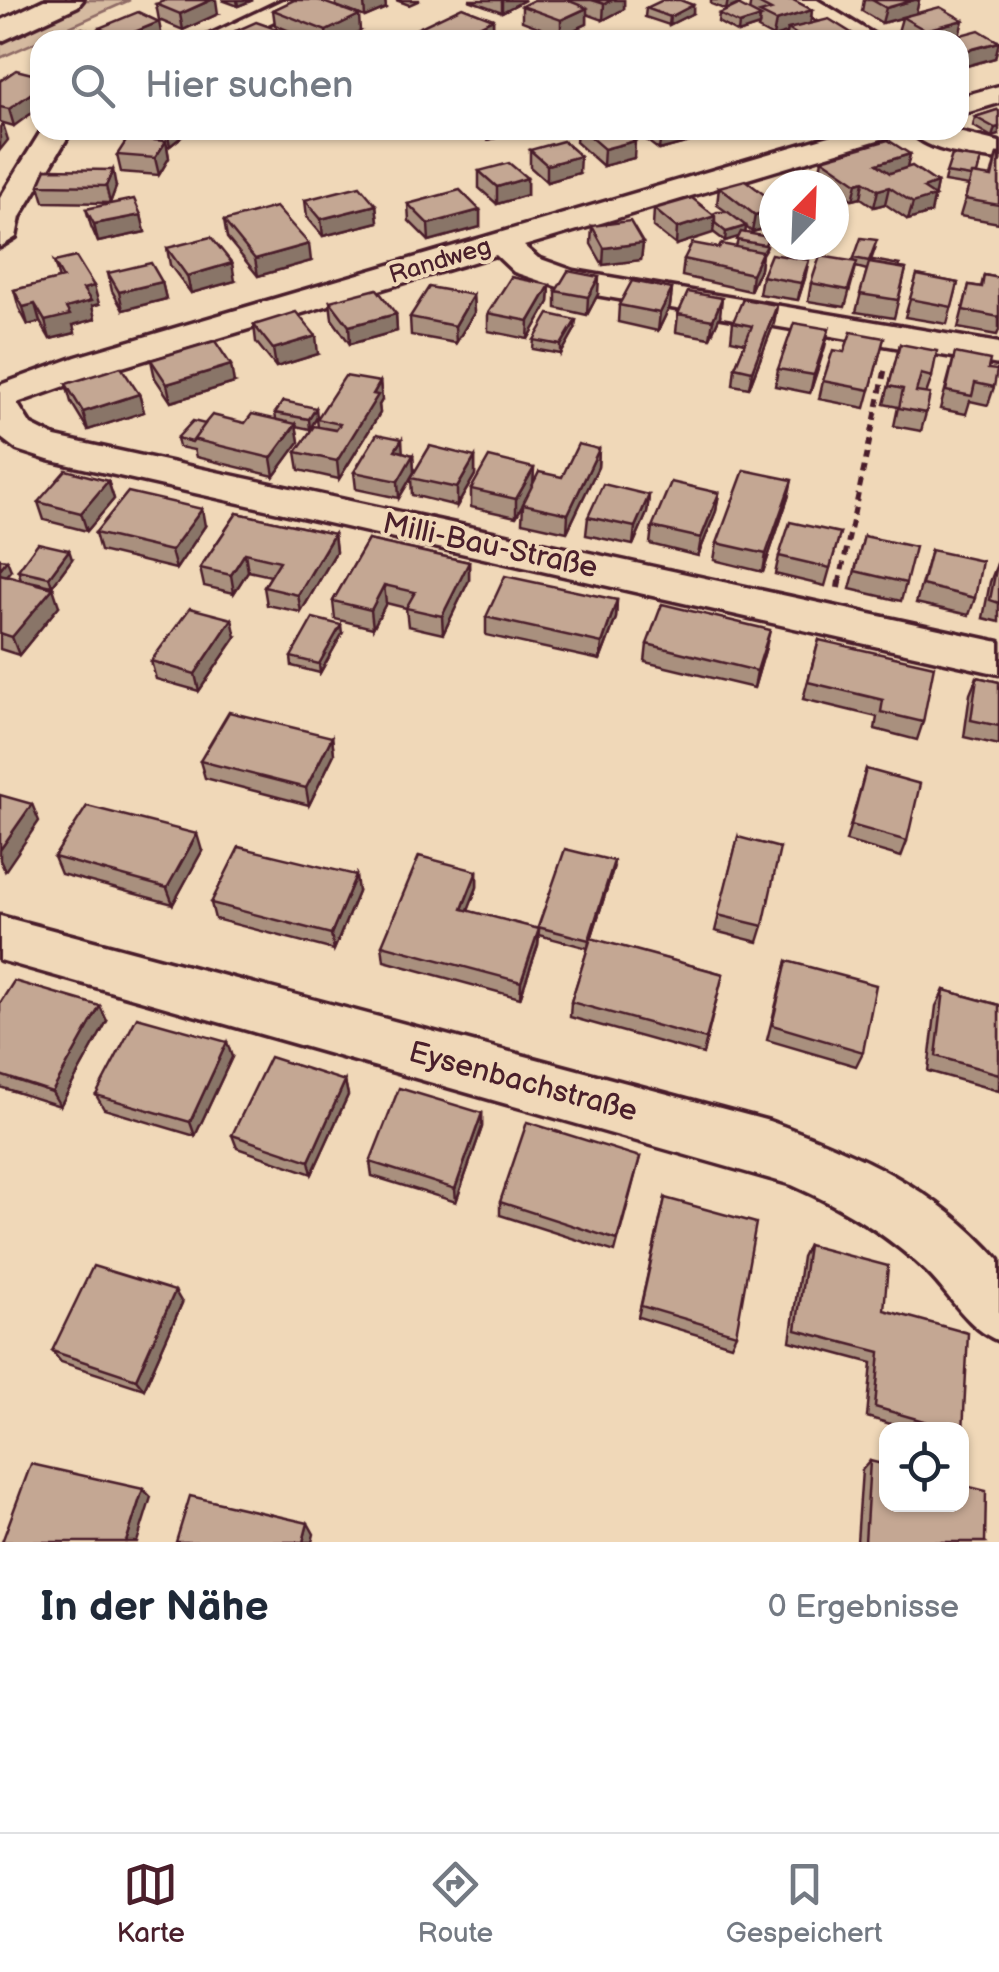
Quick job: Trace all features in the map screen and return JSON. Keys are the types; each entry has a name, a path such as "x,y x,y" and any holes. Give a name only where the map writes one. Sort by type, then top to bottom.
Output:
{"main road":[{"path":"0,11 23,0"},
{"path":"0,34 68,0"}],"street":[{"path":"235,30 305,0"},
{"path":"798,0 852,30"},
{"path":"0,236 4,217 51,140"},
{"name":"Randweg","path":"0,397 90,366 847,140"},
{"path":"949,140 999,151"},
{"path":"502,242 526,265 551,276 999,354"},
{"name":"Milli-Bau-Straße","path":"0,406 8,425 22,439 48,448 999,658"},
{"name":"Eysenbachstraße","path":"0,938 769,1149 823,1168 890,1201 922,1225 972,1273 999,1310"}],"path":[{"path":"831,622 892,334"}],"shaded area":[{"path":"81,0 130,0 63,30 30,30 30,45 0,58 0,40"}],"building":[{"path":"166,0 211,0 180,14 156,4"},
{"path":"294,0 318,0 359,15 323,30 273,10"},
{"path":"534,0 567,0 587,8 561,20 522,6"},
{"path":"663,0 693,5 670,17 646,8"},
{"path":"752,0 793,0 812,10 776,21 760,13 771,10"},
{"path":"872,0 914,0 886,8"},
{"path":"738,5 761,17 739,24 719,14"},
{"path":"462,7 493,19 470,30 414,30"},
{"path":"940,7 963,20 925,30 902,17"},
{"path":"138,12 159,22 140,30 99,28"},
{"path":"829,19 847,30 790,30"},
{"path":"256,22 279,30 238,30"},
{"path":"979,30 999,42 969,50 969,33"},
{"path":"16,70 30,74 30,94 9,109 0,107 0,81"},
{"path":"997,110 999,127 975,117"},
{"path":"127,140 166,141 155,158 117,155"},
{"path":"594,140 635,141 604,149"},
{"path":"888,140 910,154 877,164 890,173 912,166 937,183 923,188 935,196 913,203 889,187 878,190 864,181 857,183 849,178 849,170 838,170 822,159"},
{"path":"563,141 580,156 547,165 530,150"},
{"path":"997,154 999,205 965,199 972,174 992,177"},
{"path":"952,155 981,159 977,174 971,177 946,173"},
{"path":"509,163 527,178 497,187 479,171"},
{"path":"46,169 113,170 106,186 39,185"},
{"path":"745,180 759,191 759,214 755,215 719,187"},
{"path":"360,186 376,205 321,219 305,200"},
{"path":"460,190 480,210 428,224 408,204"},
{"path":"692,198 715,216 677,228 654,209"},
{"path":"134,199 141,215 94,224 86,209"},
{"path":"276,207 309,244 255,259 224,221"},
{"path":"728,212 746,226 726,232 715,223 713,214"},
{"path":"630,221 643,243 604,248 592,226"},
{"path":"741,232 759,235 759,244 737,240"},
{"path":"211,237 232,263 187,276 167,248"},
{"path":"861,238 877,240 869,261 854,258"},
{"path":"692,243 759,251 752,274 684,259"},
{"path":"76,257 94,286 83,289 91,301 66,308 70,315 45,321 35,304 23,307 14,290 63,278 54,262"},
{"path":"769,260 809,260 801,283 762,276"},
{"path":"819,260 857,262 848,290 811,283"},
{"path":"873,260 900,265 899,268 872,263"},
{"path":"151,263 162,282 119,292 108,273"},
{"path":"869,263 906,269 898,300 860,294"},
{"path":"568,271 599,277 588,297 556,291"},
{"path":"917,275 958,283 952,307 910,299"},
{"path":"984,275 999,278 999,317 963,310 969,285 982,287"},
{"path":"511,277 550,285 529,321 488,313"},
{"path":"632,281 672,289 660,313 619,305"},
{"path":"429,287 473,295 455,326 410,317"},
{"path":"377,289 396,314 349,326 330,301"},
{"path":"688,292 722,298 713,320 678,314"},
{"path":"743,299 777,305 752,371 735,367 752,326 733,322"},
{"path":"296,312 316,336 273,349 254,325"},
{"path":"549,314 576,320 561,345 534,340"},
{"path":"794,323 829,329 814,375 778,369"},
{"path":"851,332 884,338 870,390 823,381 833,350 844,352"},
{"path":"215,341 231,365 167,384 151,360"},
{"path":"900,344 937,351 932,377 921,374 916,392 930,394 926,413 899,408 903,389 889,386"},
{"path":"955,353 990,360 988,369 997,370 994,387 975,383 972,396 946,391"},
{"path":"121,367 139,394 83,412 66,384"},
{"path":"345,376 380,382 373,394 378,395 337,461 296,452 314,426 336,430 340,424 317,419"},
{"path":"283,401 316,408 309,419 275,413"},
{"path":"252,414 296,424 271,458 192,439 212,415 245,423"},
{"path":"193,421 205,424 192,442 177,438"},
{"path":"377,434 402,439 395,450 413,455 398,481 354,472"},
{"path":"578,444 599,449 568,514 523,504 539,472 562,477"},
{"path":"430,446 475,457 457,488 411,478"},
{"path":"489,457 534,468 516,499 471,489"},
{"path":"66,470 108,481 81,513 38,502"},
{"path":"744,470 792,480 766,554 717,543"},
{"path":"671,482 719,493 701,538 652,527"},
{"path":"603,484 649,495 635,527 588,517"},
{"path":"128,492 202,509 171,551 95,533"},
{"path":"237,513 334,534 298,595 264,587 280,561 245,553 231,575 200,568"},
{"path":"790,522 840,533 830,568 779,556"},
{"path":"864,536 915,547 906,583 855,571"},
{"path":"368,540 469,562 442,616 406,608 415,592 384,585 371,610 333,601"},
{"path":"38,543 69,550 49,577 18,570"},
{"path":"931,550 982,561 975,598 922,585"},
{"path":"999,565 999,603 990,600"},
{"path":"0,574 53,588 12,637 0,633"},
{"path":"505,576 617,600 602,643 486,617"},
{"path":"662,604 770,630 757,671 647,644"},
{"path":"190,608 232,619 195,674 151,661"},
{"path":"313,618 341,625 319,664 291,657"},
{"path":"819,640 934,666 923,722 881,712 883,700 808,682"},
{"path":"977,677 999,682 999,726 971,720"},
{"path":"229,712 332,737 306,788 200,761"},
{"path":"866,769 920,784 907,841 851,825"},
{"path":"0,795 32,804 0,850"},
{"path":"87,806 197,834 167,888 54,857"},
{"path":"738,837 780,848 763,926 718,915"},
{"path":"239,847 356,875 331,934 211,903"},
{"path":"565,849 614,861 589,940 538,927"},
{"path":"419,856 477,871 462,909 539,929 521,982 382,945"},
{"path":"591,938 723,974 706,1039 571,1002"},
{"path":"787,961 876,985 863,1052 772,1025"},
{"path":"14,981 100,1006 52,1092 0,1075 0,1003"},
{"path":"944,990 999,1005 999,1074 936,1056"},
{"path":"137,1017 227,1042 190,1122 96,1095"},
{"path":"270,1057 345,1081 309,1161 232,1135"},
{"path":"399,1088 482,1113 455,1189 370,1162"},
{"path":"527,1122 640,1157 617,1240 500,1202"},
{"path":"665,1198 756,1223 736,1334 641,1306"},
{"path":"808,1245 888,1266 884,1310 968,1333 964,1422 927,1422 875,1407 880,1352 796,1330"},
{"path":"93,1266 175,1291 136,1379 52,1351"},
{"path":"870,1461 879,1463 879,1512 969,1512 969,1487 986,1491 985,1542 865,1542"},
{"path":"31,1464 143,1489 126,1542 2,1542"},
{"path":"190,1496 308,1523 303,1542 176,1542"}]}
